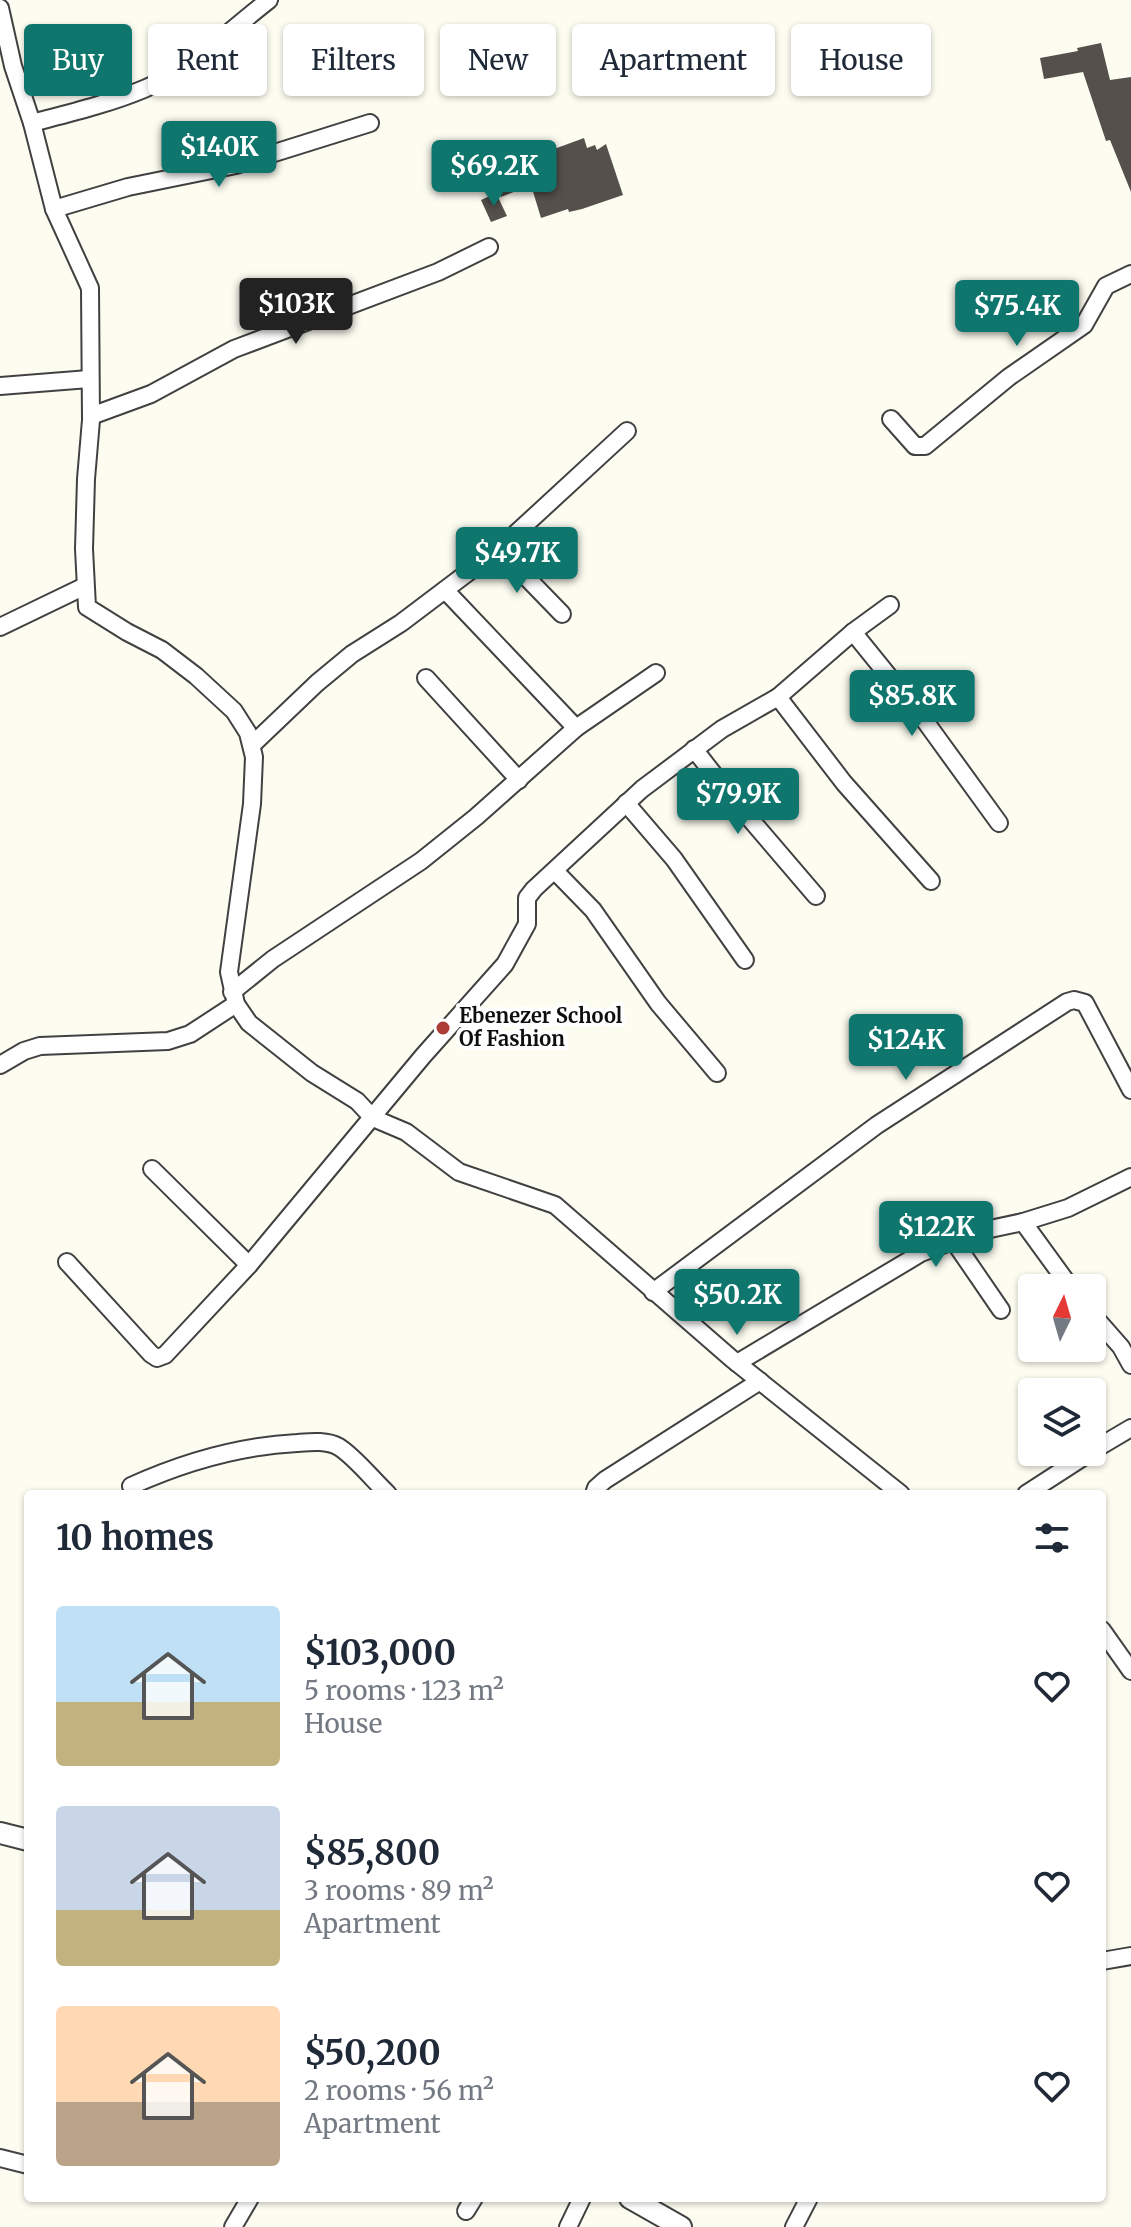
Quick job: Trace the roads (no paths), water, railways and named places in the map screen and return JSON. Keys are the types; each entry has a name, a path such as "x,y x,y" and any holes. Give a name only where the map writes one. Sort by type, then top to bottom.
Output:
{"street":[{"path":"32,123 146,88 185,65 269,0"},
{"path":"0,8 13,66 32,123 54,209 90,288 87,607 162,650 196,676 234,711 252,745 252,804 229,972 234,998 249,1023 312,1073 357,1101 373,1118 406,1132 459,1172 555,1205 737,1363 896,1490"},
{"path":"54,209 128,187 236,165 370,123"},
{"path":"91,416 151,394 234,349 438,272 489,247"},
{"path":"891,419 915,446 925,446 1009,377 1084,325 1106,286 1131,274"},
{"path":"0,386 89,379"},
{"path":"252,745 352,654 401,623 499,549 627,431"},
{"path":"499,549 562,614"},
{"path":"0,627 85,586"},
{"path":"445,590 576,728"},
{"path":"67,1262 157,1358 165,1355 249,1265 423,1056 505,964 527,924 527,898 626,803 722,729 778,697 853,632 890,605"},
{"path":"853,632 925,721 999,823"},
{"path":"0,1065 40,1046 168,1041 190,1034 234,998 273,959 421,861 576,728 656,673"},
{"path":"426,678 519,780"},
{"path":"778,697 844,783 931,881"},
{"path":"694,749 816,896"},
{"path":"626,803 674,859 745,960"},
{"path":"555,871 593,910 658,1003 717,1073"},
{"path":"653,1292 877,1125 1067,1002 1085,1003 1131,1090"},
{"path":"152,1169 249,1265"},
{"path":"737,1363 921,1253 976,1232 1068,1208 1131,1177"},
{"path":"1023,1222 1061,1274"},
{"path":"953,1240 1001,1310"},
{"path":"1106,1329 1131,1365"},
{"path":"595,1490 605,1480 760,1381"},
{"path":"1106,1443 1131,1428"},
{"path":"131,1486 170,1468 220,1454 270,1444 310,1442 339,1448 384,1490"},
{"path":"1032,1490 1070,1466"},
{"path":"1106,1641 1131,1671"},
{"path":"0,1833 24,1839"},
{"path":"1106,1960 1131,1956"},
{"path":"0,2158 24,2164"},
{"path":"233,2227 248,2202"},
{"path":"568,2227 580,2202"},
{"path":"637,2202 681,2227"},
{"path":"794,2227 807,2202"}],"place":[{"name":"Ebenezer School Of Fashion","path":"443,1028"}]}
